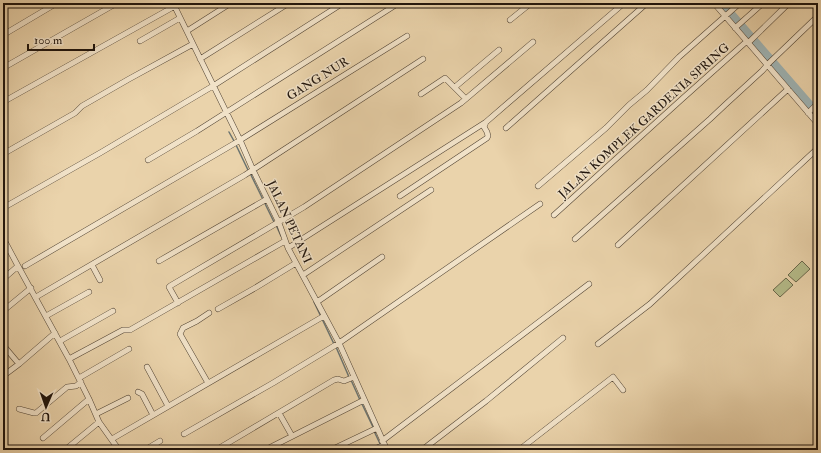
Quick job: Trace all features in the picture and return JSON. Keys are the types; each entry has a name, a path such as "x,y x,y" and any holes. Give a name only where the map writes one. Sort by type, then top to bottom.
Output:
{"street":[{"path":"4,34 56,3"},
{"path":"3,68 117,3"},
{"path":"187,31 231,3"},
{"path":"200,59 289,3"},
{"path":"3,208 213,86 343,3"},
{"path":"510,20 530,3"},
{"path":"288,248 486,122 624,3"},
{"path":"506,128 647,3"},
{"path":"714,3 736,27 748,43 770,62 788,89 818,124"},
{"path":"538,186 606,128 629,105 647,90 679,57 740,3"},
{"path":"736,27 763,3"},
{"name":"JALAN KOMPLEK GARDENIA SPRING","path":"554,215 748,43 789,3"},
{"path":"3,102 174,4"},
{"name":"JALAN PETANI","path":"174,4 226,112 250,172 264,201 279,223 284,242 318,302 321,317 353,378 374,430 387,450"},
{"path":"148,160 394,6"},
{"path":"575,239 710,119 818,16"},
{"path":"140,41 180,18"},
{"name":"GANG NUR","path":"25,266 238,141 407,36"},
{"path":"178,303 169,287 170,286 279,223 466,100 533,42"},
{"path":"3,154 75,113 82,106 192,44"},
{"path":"455,87 499,50"},
{"path":"36,297 250,172 423,59"},
{"path":"421,94 445,78 466,100"},
{"path":"618,245 788,89"},
{"path":"809,112 817,105"},
{"path":"400,196 487,138 488,132 484,127 486,122"},
{"path":"598,344 650,304 818,148"},
{"path":"303,276 430,190"},
{"path":"159,261 264,201"},
{"path":"184,434 336,344 540,204"},
{"path":"3,239 60,341 99,422 119,450"},
{"path":"69,360 123,330 130,330 284,242"},
{"path":"318,302 382,257"},
{"path":"218,309 296,263"},
{"path":"92,265 100,280"},
{"path":"3,279 18,266"},
{"path":"372,450 382,444 589,284"},
{"path":"3,311 31,288"},
{"path":"46,316 89,292"},
{"path":"60,341 113,311"},
{"path":"208,383 180,334 183,328 209,313"},
{"path":"112,439 321,317"},
{"path":"3,376 55,333"},
{"path":"422,450 486,401 563,338"},
{"path":"3,346 19,364"},
{"path":"19,409 36,413 66,387 76,386 80,380 129,348"},
{"path":"147,367 168,406"},
{"path":"519,450 613,377 622,390"},
{"path":"218,449 334,380 344,381 353,378"},
{"path":"138,392 142,394 153,415"},
{"path":"96,414 128,398"},
{"path":"43,438 89,399"},
{"path":"265,450 363,400"},
{"path":"279,413 292,436"},
{"path":"65,450 99,422"},
{"path":"331,450 374,430"},
{"path":"145,450 160,441"},
{"path":"227,443 230,450"}],"green space":[{"path":"802,261 810,269 796,282 788,275"},
{"path":"786,278 793,285 780,297 773,290"}],"waterway":[{"path":"722,3 818,114"},
{"path":"229,132 234,141"},
{"path":"236,145 248,170"},
{"path":"250,173 274,222"},
{"path":"276,225 281,236"},
{"path":"314,302 334,344"},
{"path":"336,347 349,377"},
{"path":"351,380 360,400"},
{"path":"362,404 373,427"},
{"path":"374,431 383,450"}]}
